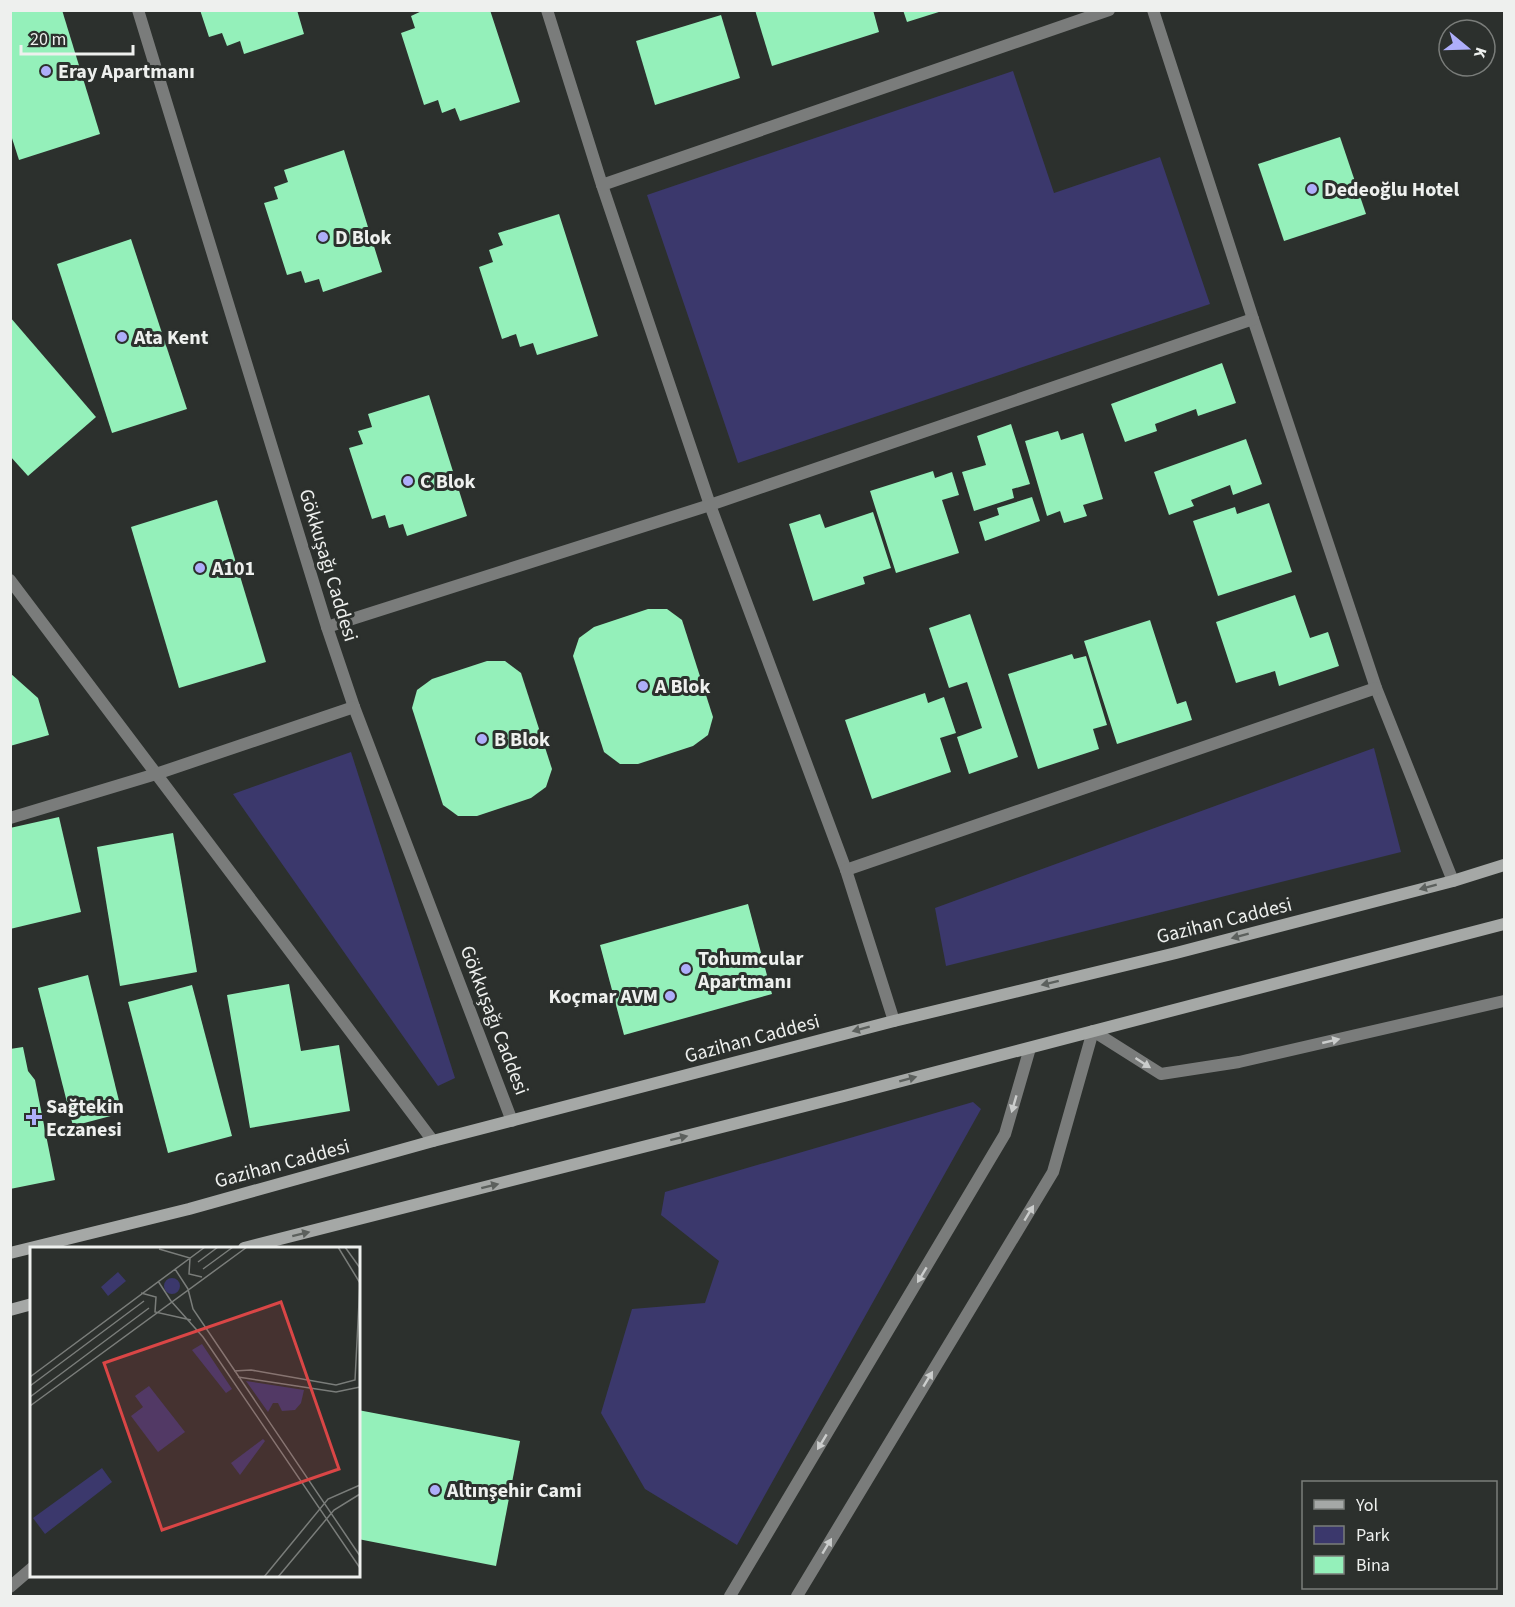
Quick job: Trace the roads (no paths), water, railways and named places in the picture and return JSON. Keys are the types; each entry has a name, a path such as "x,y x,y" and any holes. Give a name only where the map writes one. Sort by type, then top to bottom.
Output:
{"main road":[{"name":"Gazihan Caddesi","path":"34,1247 189,1209 433,1141 894,1021 1176,953 1453,881 1504,865"},
{"path":"248,1247 1030,1048 1504,924"},
{"name":"Gazihan Caddesi","path":"10,1253 30,1248"},
{"path":"10,1310 30,1305"}],"street":[{"name":"Gökkuşağı Caddesi","path":"138,10 327,627 354,707 512,1121"},
{"path":"547,10 602,185 710,505 846,870 894,1021"},
{"path":"602,185 1109,10"},
{"path":"1153,10 1376,688 1453,881"},
{"path":"327,627 710,505 1253,319"},
{"path":"10,580 433,1141"},
{"path":"846,870 1376,688"},
{"path":"10,818 156,774 354,707"},
{"path":"797,1596 1053,1172 1093,1031 1161,1074 1239,1062 1504,1001"},
{"path":"730,1596 1005,1134 1030,1048"},
{"path":"10,1587 30,1570"}],"place":[{"name":"Eray Apartmanı","path":"46,71"},
{"name":"Dedeoğlu Hotel","path":"1312,189"},
{"name":"D Blok","path":"323,237"},
{"name":"Ata Kent","path":"122,337"},
{"name":"C Blok","path":"408,481"},
{"name":"A101","path":"200,568"},
{"name":"A Blok","path":"643,686"},
{"name":"B Blok","path":"482,739"},
{"name":"Tohumcular Apartmanı","path":"686,969"},
{"name":"Koçmar AVM","path":"670,996"},
{"name":"Sağtekin Eczanesi","path":"34,1117"},
{"name":"Altınşehir Cami","path":"435,1490"}]}
